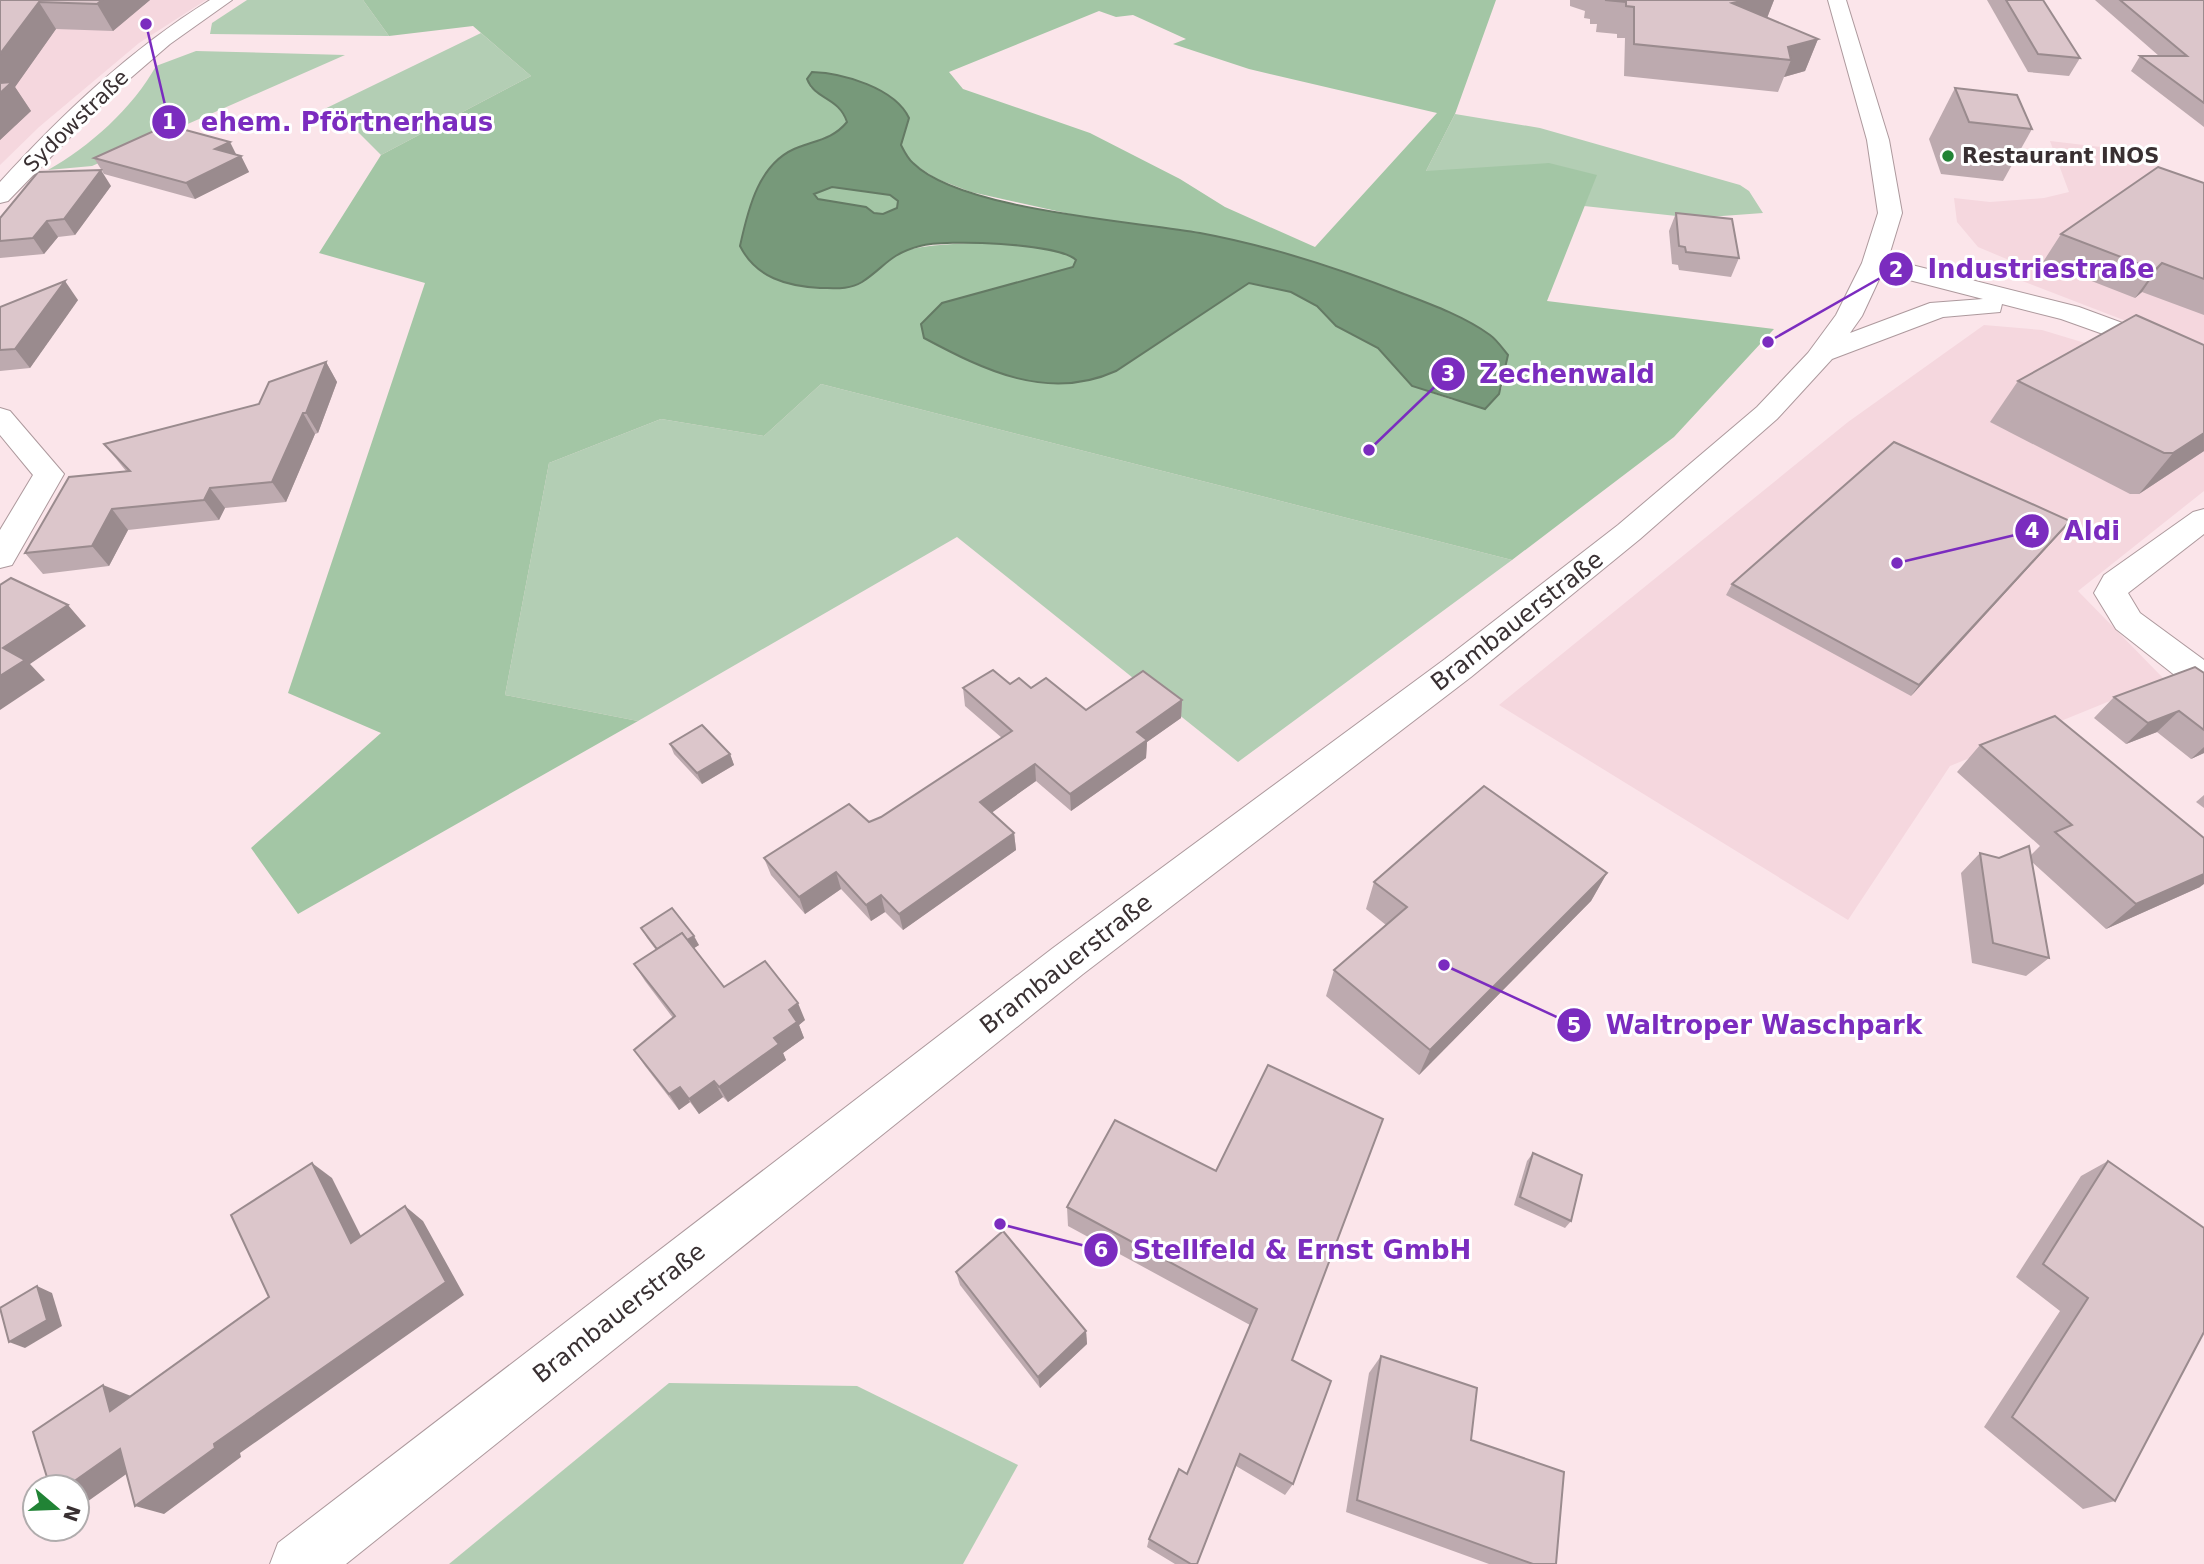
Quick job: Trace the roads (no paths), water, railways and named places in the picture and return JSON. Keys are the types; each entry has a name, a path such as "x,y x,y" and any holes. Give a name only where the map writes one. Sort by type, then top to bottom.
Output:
{"main road":[{"name":"Sydowstraße","path":"0,196 66,127 134,65 223,0"},
{"name":"Brambauerstraße","path":"299,1564 1068,961 1557,590 1767,413 1822,353 1849,316 1874,263 1890,213 1878,140 1837,0"},
{"path":"1874,263 2070,313 2204,362"},
{"name":"Brambauerstraße","path":"1822,353 1938,309 1977,305 2070,313"},
{"path":"0,418 49,474 0,558"},
{"path":"2204,519 2116,583 2112,593 2128,621 2204,679"}],"place":[{"name":"ehem. Pförtnerhaus","path":"146,24"},
{"name":"Restaurant INOS","path":"1948,156"},
{"name":"Industriestraße","path":"1768,342"},
{"name":"Zechenwald","path":"1369,450"},
{"name":"Aldi","path":"1897,563"},
{"name":"Waltroper Waschpark","path":"1444,965"},
{"name":"Stellfeld & Ernst GmbH","path":"1000,1224"}]}
